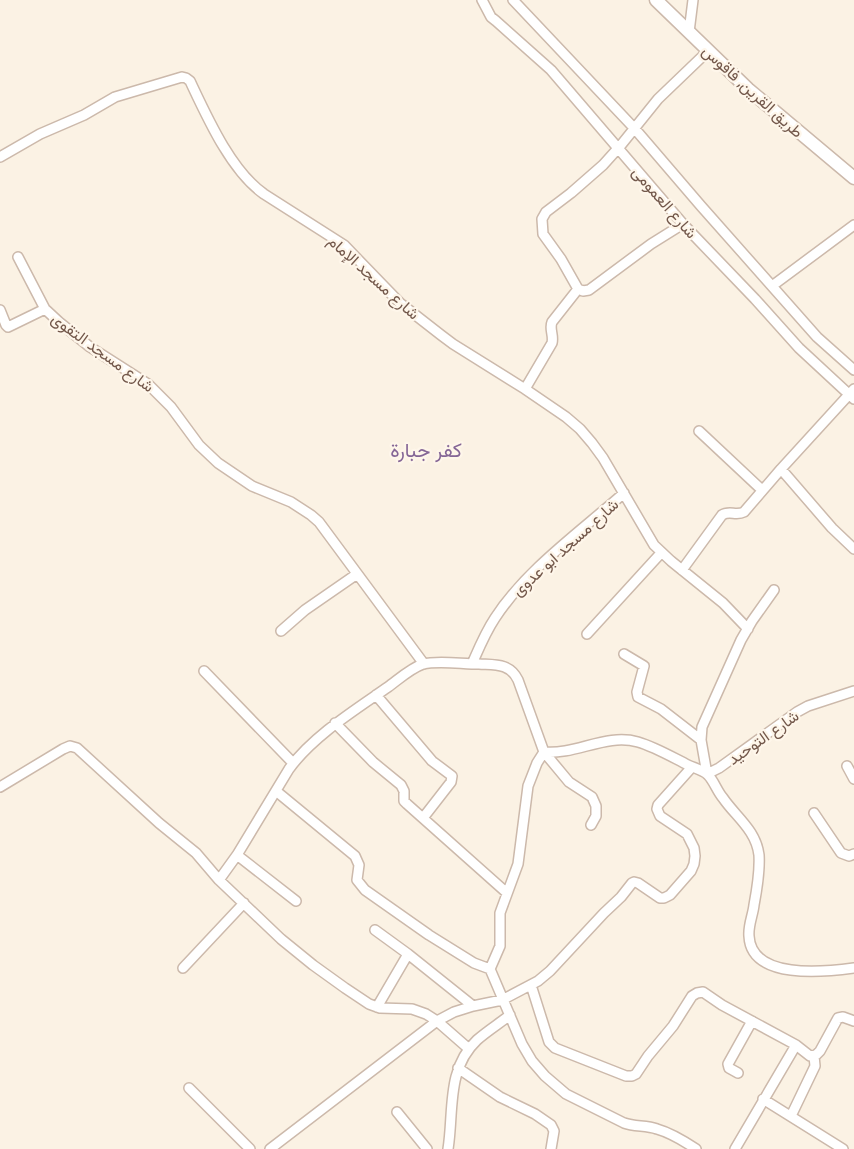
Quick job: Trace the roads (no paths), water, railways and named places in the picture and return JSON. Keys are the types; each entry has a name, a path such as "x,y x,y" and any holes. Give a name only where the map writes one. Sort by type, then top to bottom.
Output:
{"street":[{"name":"شارع العمومى","path":"482,0 491,17 551,70 620,147 683,224 799,348 852,394"},
{"path":"513,0 634,130 817,337 854,370"},
{"name":"طريق القرين, فاقوس","path":"656,0 748,89 854,178"},
{"path":"689,32 693,0"},
{"path":"578,290 561,259 543,234 542,219 546,212 590,177 620,147 658,99 708,51"},
{"name":"شارع مسجد الإمام","path":"0,157 29,139 84,115 115,97 182,77 186,78 190,81 233,160 252,184 344,246 400,303 441,335 525,389 580,429 603,458 661,553 723,603 748,629"},
{"path":"578,290 589,290 651,244 683,224"},
{"path":"772,286 854,225"},
{"name":"شارع مسجد التقوى","path":"18,257 45,309 90,347 148,384 171,407 199,445 218,463 252,486 291,502 327,531 424,664"},
{"path":"525,389 552,343 550,328 552,322 578,290"},
{"path":"0,310 8,327 45,309"},
{"path":"682,570 722,515 741,514 852,394"},
{"path":"699,431 762,490"},
{"path":"781,469 832,528 854,549"},
{"name":"شارع مسجد ابو عدوى","path":"472,664 494,619 524,581 624,493"},
{"path":"587,634 661,553"},
{"path":"281,631 305,610 357,574"},
{"path":"774,590 741,640 705,718 701,740 707,774 731,809 749,829 757,846 759,856 757,885 749,936 757,956 775,968 808,970 854,968"},
{"path":"624,654 644,666 637,692 638,697 661,709 701,740"},
{"path":"219,880 237,855 293,763 335,723 424,664 505,666 515,675 544,752 569,782 592,797 596,806 596,816 591,825"},
{"path":"204,671 293,763"},
{"name":"شارع التوحيد","path":"707,774 719,768 797,712 808,706 854,691"},
{"path":"376,695 432,761 452,776 451,782 423,818"},
{"path":"335,723 373,762 401,785 404,791 404,801 507,893"},
{"path":"544,752 555,752 606,741 627,740 655,748 707,774"},
{"path":"0,787 63,749 70,746 77,748 141,807 196,853 219,880 281,939 313,965 369,1004 377,1007 420,1011 437,1021 470,1049"},
{"path":"544,752 528,786 518,864 499,918 500,946 490,969 522,1044 532,1061 545,1076 566,1094 624,1123 657,1128 696,1149"},
{"path":"847,766 854,779"},
{"path":"270,1149 283,1145 437,1021 454,1012 502,1000 531,985 550,971 632,883 638,883 660,898 670,895 694,864 694,848 683,831 660,816 657,809 692,767"},
{"path":"276,791 355,856 358,865 357,880 364,890 429,935 474,963 490,969"},
{"path":"814,813 841,853 849,856 854,854"},
{"path":"237,855 296,901"},
{"path":"183,968 244,903"},
{"path":"375,930 473,1006"},
{"path":"377,1007 408,954"},
{"path":"531,985 549,1042 555,1048 626,1076 636,1074 673,1026 692,996 703,992 722,1005 796,1045 810,1056 814,1056"},
{"path":"448,1149 454,1082 458,1068 476,1041 510,1015"},
{"path":"814,1056 820,1051 838,1018 843,1017 854,1021"},
{"path":"738,1073 729,1068 728,1064 752,1021"},
{"path":"735,1149 796,1045"},
{"path":"791,1116 813,1070 814,1056"},
{"path":"458,1068 500,1097 535,1114 551,1125 554,1131 551,1149"},
{"path":"189,1088 250,1149"},
{"path":"764,1099 843,1149"},
{"path":"397,1112 427,1149"}],"district":[{"name":"كفر جبارة","path":"426,450"}]}
